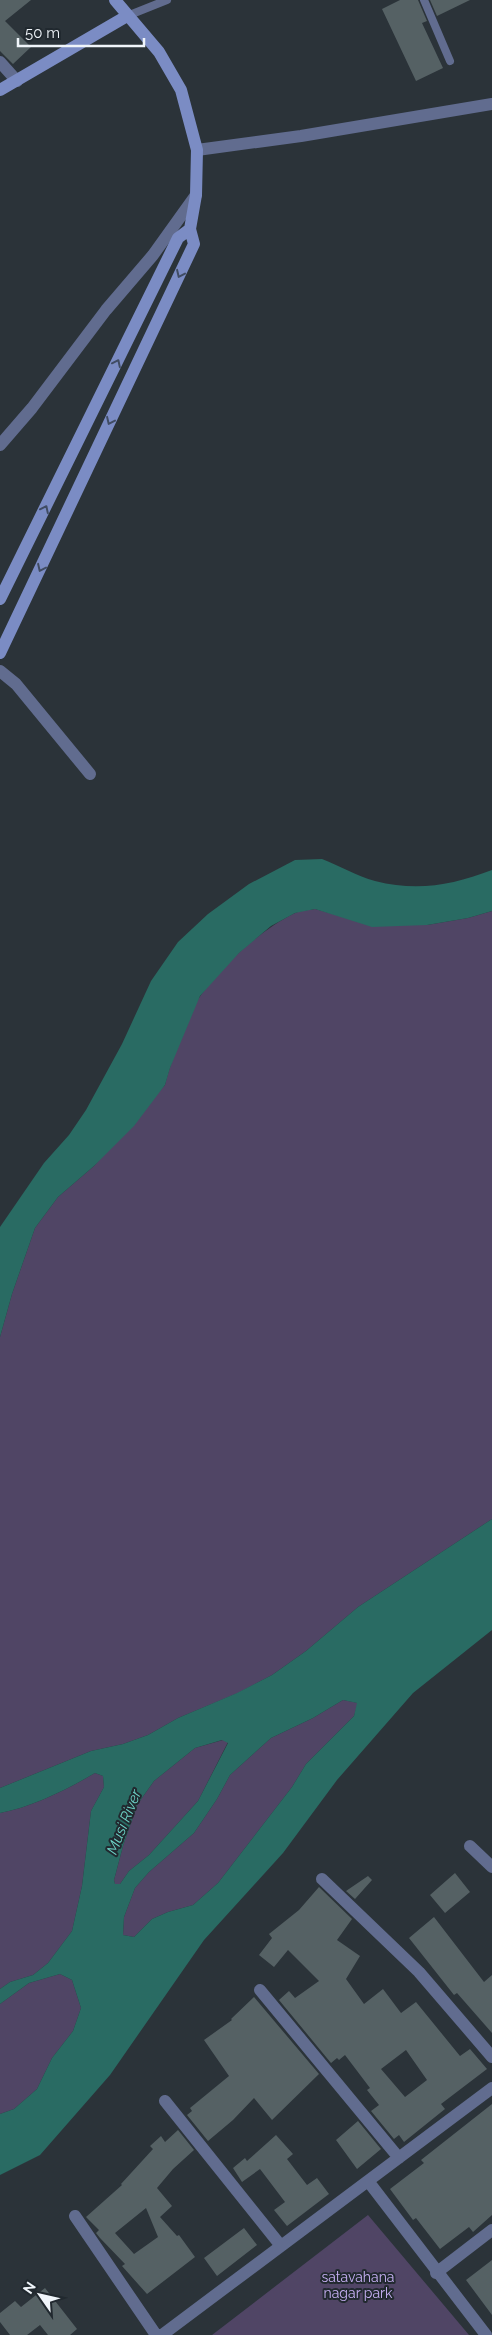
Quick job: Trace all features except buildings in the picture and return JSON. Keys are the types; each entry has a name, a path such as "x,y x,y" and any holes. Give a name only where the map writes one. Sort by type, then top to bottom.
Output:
{"street":[{"path":"0,653 194,244 190,229 196,194 197,150 181,90 159,52 115,0"},
{"path":"0,90 127,16"},
{"path":"0,62 17,81"},
{"path":"197,150 301,136 492,104"},
{"path":"0,444 32,408 106,310 153,256 196,194"},
{"path":"0,599 178,238 190,229"},
{"path":"0,671 16,684 90,774"},
{"path":"470,1846 492,1867"},
{"path":"322,1879 419,1972 492,2057"},
{"path":"260,1990 399,2158"},
{"path":"162,2335 492,2088"},
{"path":"165,2101 281,2246"},
{"path":"368,2181 436,2273 486,2335"},
{"path":"75,2216 156,2335"},
{"path":"436,2273 492,2230"}],"lane":[{"path":"127,16 166,0"},
{"path":"424,0 450,61"}],"green space":[{"path":"315,909 340,916 427,925 468,918 492,911 492,1519 358,1607 306,1651 272,1675 238,1693 178,1718 148,1735 123,1744 91,1751 0,1788 0,1337 12,1294 35,1228 58,1197 94,1166 165,1085 175,1051 190,1014 201,995 219,972 268,929 295,913"},
{"path":"343,1700 358,1703 354,1716 306,1764 292,1787 218,1883 193,1905 152,1919 134,1937 123,1935 124,1917 135,1888 149,1872 194,1833 217,1799 230,1775 271,1738 313,1718"},
{"path":"223,1740 228,1742 198,1801 149,1855 129,1871 120,1884 115,1884 114,1880 123,1846 137,1805 154,1781 195,1748"},
{"path":"95,1773 103,1776 104,1787 91,1811 82,1886 72,1931 48,1963 33,1975 10,1982 0,1989 0,1813 24,1807 49,1797"},
{"path":"60,1974 72,1980 81,2008 73,2031 52,2058 37,2089 14,2109 0,2114 0,2004 29,1983"},
{"name":"satavahana nagar park","path":"368,2215 469,2335 212,2335"}],"water":[{"path":"322,859 368,879 406,886 449,883 492,870 492,911 468,918 427,925 372,927 315,909 295,913 271,926 239,953 200,996 170,1068 165,1085 134,1126 94,1166 58,1197 35,1228 12,1294 0,1337 0,1227 44,1163 69,1135 86,1110 122,1044 151,981 178,942 208,914 249,884 295,860"},
{"name":"Musi River","path":"492,1519 492,1630 413,1693 337,1780 283,1853 204,1940 110,2075 40,2155 0,2175 0,2114 14,2109 37,2089 52,2058 73,2031 81,2008 72,1980 60,1974 29,1983 0,2004 0,1989 10,1982 33,1975 48,1963 72,1931 82,1886 91,1811 104,1787 103,1776 95,1773 49,1797 24,1807 0,1813 0,1788 91,1751 123,1744 148,1735 178,1718 237,1693 272,1675 306,1651 358,1607","holes":["343,1700 357,1703 354,1716 306,1764 292,1787 218,1883 193,1905 152,1919 134,1937 123,1935 124,1917 135,1888 149,1872 194,1833 217,1799 230,1775 271,1738 313,1718","222,1740 228,1743 198,1801 149,1855 129,1871 120,1884 115,1884 114,1880 123,1846 137,1805 154,1781 195,1748"]}]}
